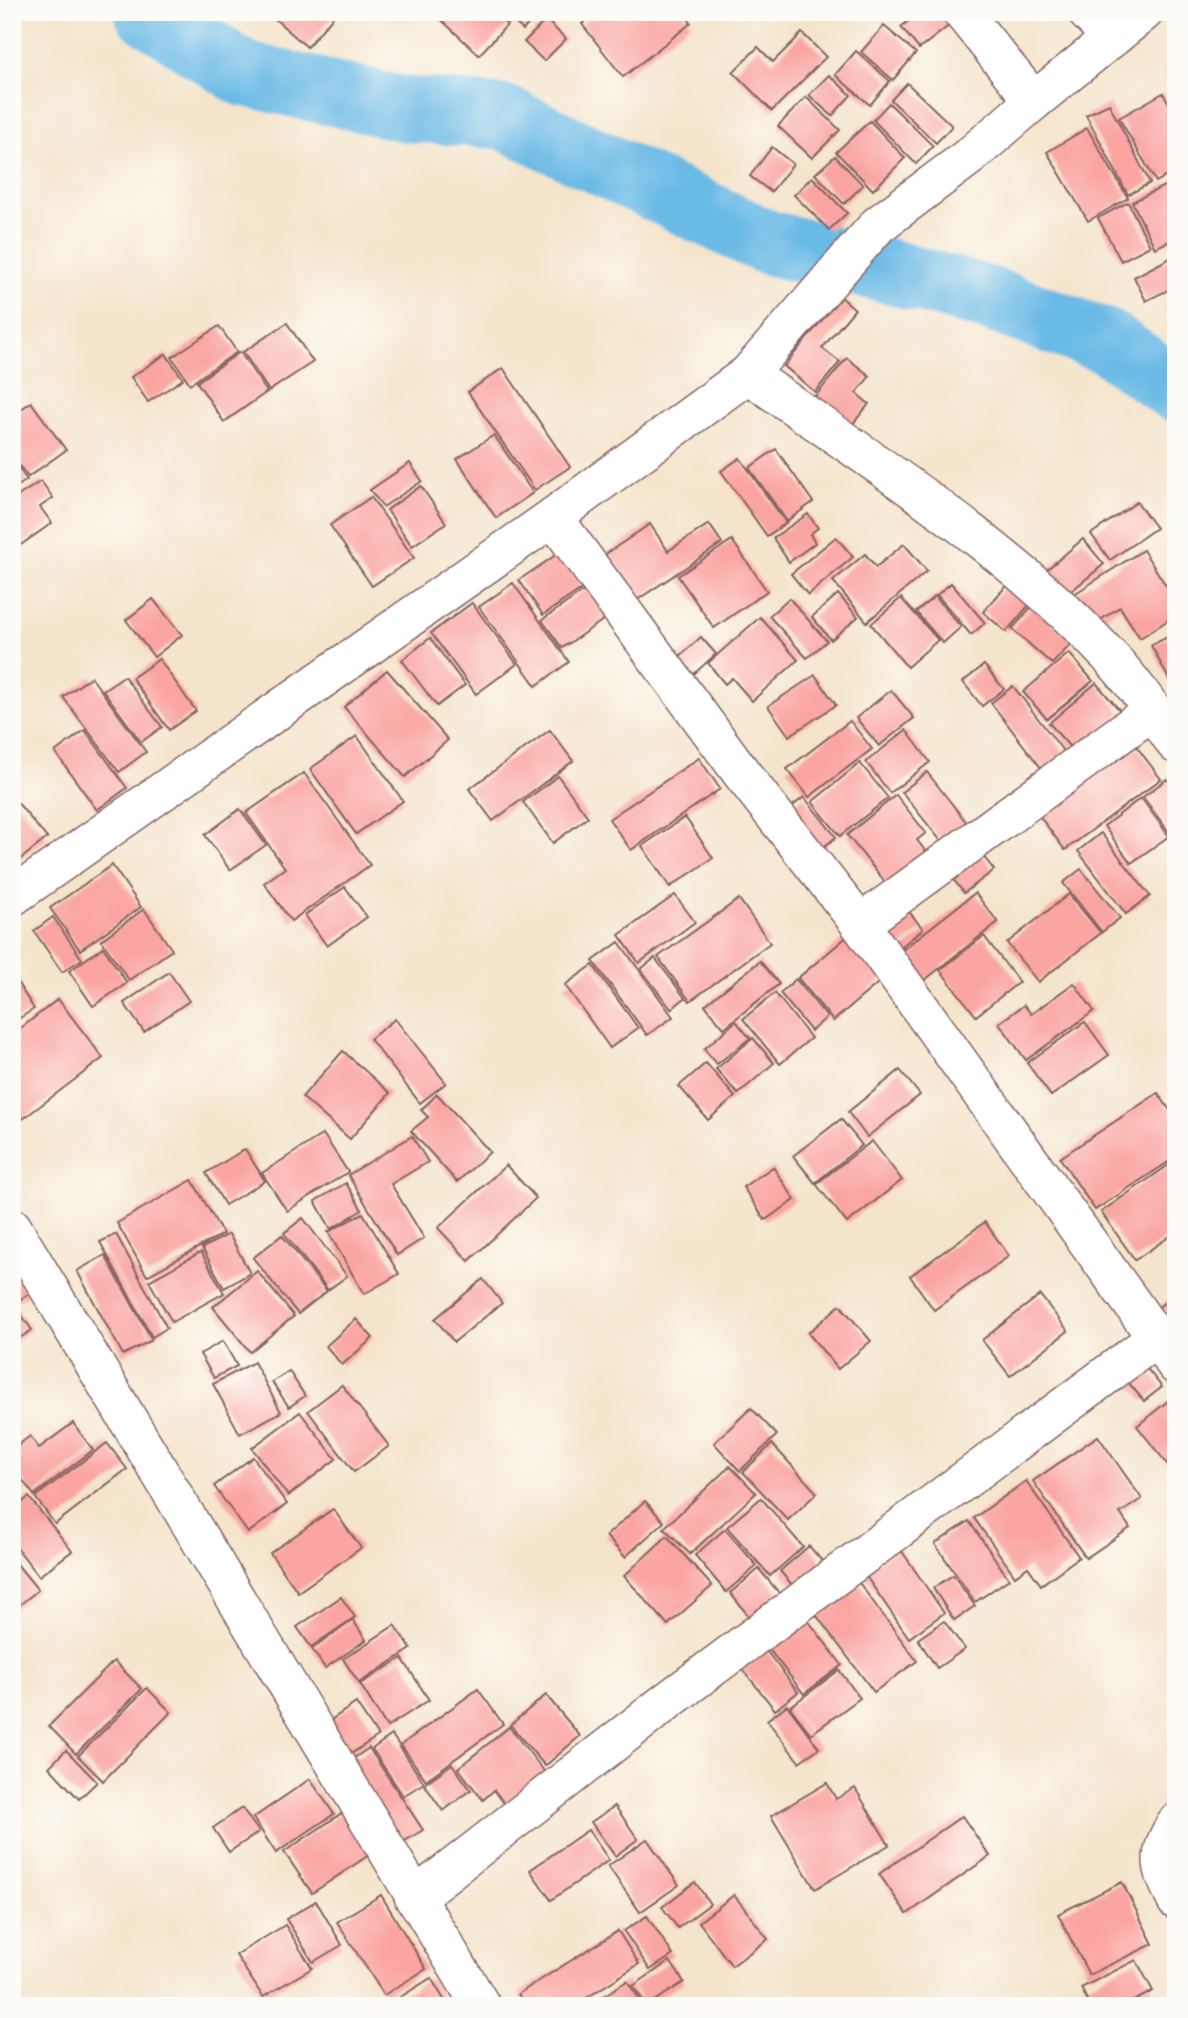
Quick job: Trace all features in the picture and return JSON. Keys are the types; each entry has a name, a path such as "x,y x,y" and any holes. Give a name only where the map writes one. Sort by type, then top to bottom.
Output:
{"street":[{"path":"962,12 1034,101"},
{"path":"12,897 553,517 748,374 878,225 970,156 1034,101 1099,25 1144,12"},
{"path":"748,374 930,503 1069,614 1114,661 1176,744"},
{"path":"414,1898 670,1699 1166,1352 860,924 743,775 553,517"},
{"path":"860,924 1153,710"},
{"path":"12,1227 481,2006"},
{"path":"1176,1823 1164,1844 1163,1871 1176,1900"}],"building":[{"path":"267,12 337,12 307,47"},
{"path":"433,12 493,12 507,25 479,55"},
{"path":"503,12 539,12 523,30"},
{"path":"597,12 632,12 634,15 638,12 683,12 691,23 623,77 582,24"},
{"path":"920,12 942,12 951,24 919,49 901,27"},
{"path":"546,20 566,39 544,61 524,42"},
{"path":"884,26 916,53 893,80 861,52"},
{"path":"802,33 826,57 772,111 733,72 758,47 773,62"},
{"path":"856,51 890,81 870,105 835,75"},
{"path":"829,75 851,95 832,116 809,95"},
{"path":"907,83 952,126 936,143 891,100"},
{"path":"1163,93 1176,115 1176,171 1156,182 1119,118"},
{"path":"806,97 840,130 812,158 778,126"},
{"path":"889,103 933,146 916,164 873,120"},
{"path":"1109,104 1150,183 1128,195 1086,115"},
{"path":"870,121 905,158 873,190 836,152"},
{"path":"1087,128 1128,198 1088,221 1047,152"},
{"path":"772,147 793,164 771,192 750,176"},
{"path":"835,156 863,185 844,204 815,174"},
{"path":"812,177 847,213 829,230 794,195"},
{"path":"1176,180 1176,238 1155,248 1132,202"},
{"path":"1128,202 1150,246 1121,261 1098,218"},
{"path":"1176,255 1176,286 1146,301 1134,277"},
{"path":"841,297 855,309 822,348 840,362 815,392 784,366"},
{"path":"287,323 313,362 269,391 243,352"},
{"path":"219,326 237,352 190,384 172,357"},
{"path":"240,352 267,392 224,422 197,382"},
{"path":"166,354 183,379 148,402 131,377"},
{"path":"847,358 870,376 856,393 869,404 843,436 807,406"},
{"path":"503,368 570,467 535,490 468,392"},
{"path":"31,402 66,450 28,477 12,456 12,416"},
{"path":"494,435 533,493 496,518 457,459"},
{"path":"776,449 813,502 787,521 749,468"},
{"path":"740,458 786,523 767,536 721,471"},
{"path":"12,459 27,480 12,490"},
{"path":"410,463 422,481 383,507 370,490"},
{"path":"41,481 53,498 40,507 52,523 12,551 12,500"},
{"path":"421,486 446,523 412,546 387,510"},
{"path":"371,497 414,558 372,586 330,525"},
{"path":"1137,502 1156,528 1110,560 1091,534"},
{"path":"808,514 818,528 810,534 815,543 789,562 773,538"},
{"path":"650,524 668,551 709,524 722,543 631,604 600,558"},
{"path":"836,537 853,557 808,595 791,574"},
{"path":"1083,539 1104,564 1064,597 1044,572"},
{"path":"732,540 767,591 714,628 678,576"},
{"path":"904,544 927,571 867,622 833,581 865,554 876,567"},
{"path":"1143,550 1176,601 1176,615 1140,638 1120,607 1088,628 1068,598"},
{"path":"559,553 583,588 543,615 519,580"},
{"path":"513,583 569,662 536,686 479,607"},
{"path":"951,583 985,623 971,635 937,595"},
{"path":"1008,584 1030,604 1006,632 983,612"},
{"path":"592,585 612,614 562,648 542,620"},
{"path":"838,594 858,617 831,640 812,617"},
{"path":"935,596 961,627 943,643 916,612"},
{"path":"789,598 827,641 807,658 769,616"},
{"path":"901,598 938,640 907,667 871,624"},
{"path":"153,599 182,635 154,657 126,620"},
{"path":"472,603 517,664 476,694 431,633"},
{"path":"1033,605 1073,642 1052,664 1012,629"},
{"path":"760,617 798,660 752,701 732,678 725,684 708,663"},
{"path":"1176,633 1176,688 1174,689 1151,645"},
{"path":"701,637 716,654 686,681 671,664"},
{"path":"430,638 465,685 437,706 402,660"},
{"path":"1069,653 1093,681 1047,719 1023,692"},
{"path":"159,659 196,711 169,730 132,678"},
{"path":"984,665 1004,689 982,706 963,682"},
{"path":"387,670 448,740 405,777 344,707"},
{"path":"815,675 836,705 789,736 768,706"},
{"path":"124,676 162,727 141,742 103,690"},
{"path":"91,677 146,752 119,772 63,697"},
{"path":"1096,683 1122,713 1075,753 1049,723"},
{"path":"1013,686 1067,756 1045,773 991,703"},
{"path":"891,690 914,718 879,746 856,718"},
{"path":"850,721 872,749 809,797 787,769"},
{"path":"85,730 127,788 97,810 55,752"},
{"path":"550,730 573,761 493,821 469,789"},
{"path":"906,730 930,762 890,793 866,762"},
{"path":"1127,734 1161,779 1065,850 1032,806"},
{"path":"357,736 403,801 356,834 310,769"},
{"path":"699,758 720,789 631,850 609,819"},
{"path":"860,763 888,798 840,836 812,802"},
{"path":"927,772 970,827 945,846 902,792"},
{"path":"304,773 370,865 291,921 264,883 285,868 246,813"},
{"path":"558,776 588,817 553,843 523,802"},
{"path":"1167,779 1176,790 1176,833 1172,836 1143,797"},
{"path":"896,795 926,833 917,840 930,857 890,888 847,835"},
{"path":"12,796 47,838 12,866"},
{"path":"804,797 836,837 811,857 779,817"},
{"path":"1141,798 1169,836 1131,863 1104,826"},
{"path":"240,809 266,845 230,870 205,835"},
{"path":"685,817 713,858 670,887 642,846"},
{"path":"1101,833 1150,896 1126,914 1078,851"},
{"path":"976,847 994,870 964,893 946,870"},
{"path":"112,865 141,907 80,950 50,908"},
{"path":"1081,869 1120,918 1102,932 1063,883"},
{"path":"345,887 367,917 327,946 305,915"},
{"path":"975,893 998,922 916,987 893,957"},
{"path":"1069,894 1101,933 1038,982 1007,943"},
{"path":"675,895 695,922 639,963 619,935"},
{"path":"739,899 770,943 690,1001 658,957"},
{"path":"903,904 923,929 891,955 871,930"},
{"path":"144,909 172,950 129,980 101,940"},
{"path":"53,917 82,959 62,972 34,931"},
{"path":"849,935 884,978 833,1021 798,978"},
{"path":"984,936 1019,982 976,1016 940,970"},
{"path":"619,942 673,1017 647,1035 593,961"},
{"path":"103,947 127,983 93,1006 69,971"},
{"path":"655,958 685,998 671,1009 641,969"},
{"path":"760,961 779,984 724,1028 705,1005"},
{"path":"593,965 638,1028 610,1048 565,985"},
{"path":"169,972 189,1001 144,1032 124,1003"},
{"path":"12,974 34,1009 12,1023"},
{"path":"796,979 827,1017 811,1031 780,993"},
{"path":"1074,983 1094,1011 1026,1060 999,1023 1024,1005 1031,1014"},
{"path":"775,993 811,1038 780,1064 743,1019"},
{"path":"58,999 103,1058 23,1119 12,1106 12,1035"},
{"path":"395,1019 446,1083 420,1103 370,1039"},
{"path":"736,1021 750,1038 717,1064 704,1049"},
{"path":"1085,1022 1109,1055 1051,1096 1027,1063"},
{"path":"753,1038 774,1063 738,1094 716,1069"},
{"path":"343,1051 390,1093 350,1139 302,1097"},
{"path":"706,1063 735,1097 708,1120 679,1086"},
{"path":"900,1070 920,1095 867,1137 848,1112"},
{"path":"1158,1093 1176,1119 1176,1157 1095,1210 1060,1158"},
{"path":"437,1094 490,1152 457,1182 411,1131 428,1117 421,1110"},
{"path":"841,1119 862,1145 815,1183 793,1156"},
{"path":"323,1134 348,1172 287,1211 262,1173"},
{"path":"412,1136 428,1162 391,1184 424,1238 397,1255 348,1175"},
{"path":"872,1141 902,1180 847,1223 816,1184"},
{"path":"245,1149 265,1181 225,1205 206,1173"},
{"path":"1176,1160 1176,1232 1135,1260 1101,1212"},
{"path":"506,1165 536,1198 469,1261 438,1228"},
{"path":"773,1167 795,1200 765,1220 743,1187"},
{"path":"192,1180 223,1234 147,1276 117,1223"},
{"path":"346,1183 362,1210 331,1229 315,1201"},
{"path":"363,1213 399,1274 364,1294 328,1232"},
{"path":"303,1218 347,1276 328,1290 284,1233"},
{"path":"985,1222 1009,1256 934,1310 910,1276"},
{"path":"116,1234 167,1328 152,1337 100,1242"},
{"path":"229,1234 250,1273 224,1288 202,1248"},
{"path":"282,1235 327,1291 298,1314 253,1258"},
{"path":"201,1252 224,1293 172,1322 149,1281"},
{"path":"105,1255 152,1340 123,1355 77,1271"},
{"path":"12,1261 33,1290 14,1304 32,1330 12,1343"},
{"path":"257,1271 294,1316 250,1352 213,1307"},
{"path":"483,1279 502,1303 454,1342 435,1319"},
{"path":"1176,1294 1176,1331 1170,1335 1152,1312"},
{"path":"1040,1295 1068,1331 1010,1376 982,1340"},
{"path":"840,1305 871,1341 838,1369 808,1333"},
{"path":"356,1319 373,1338 342,1365 326,1346"},
{"path":"223,1341 237,1366 214,1378 200,1354"},
{"path":"1139,1359 1162,1387 1144,1401 1121,1374"},
{"path":"254,1362 281,1412 240,1434 213,1384"},
{"path":"289,1371 305,1396 289,1407 272,1382"},
{"path":"342,1385 389,1446 354,1472 308,1411"},
{"path":"1173,1397 1176,1401 1176,1475 1137,1426"},
{"path":"751,1408 777,1435 740,1471 714,1443"},
{"path":"300,1412 336,1459 288,1496 252,1448"},
{"path":"73,1423 93,1450 34,1495 12,1467 12,1450 30,1436 39,1448"},
{"path":"1098,1436 1142,1499 1120,1513 1130,1528 1086,1558 1033,1481"},
{"path":"107,1443 127,1469 55,1524 35,1497"},
{"path":"772,1444 817,1493 788,1520 743,1472"},
{"path":"253,1457 287,1504 248,1533 214,1486"},
{"path":"730,1466 756,1493 690,1554 664,1528"},
{"path":"1026,1481 1079,1557 1041,1585 1028,1567 1015,1576 974,1518"},
{"path":"29,1497 72,1551 39,1576 12,1542 12,1510"},
{"path":"761,1498 803,1547 770,1576 727,1527"},
{"path":"645,1501 664,1522 625,1557 606,1536"},
{"path":"333,1509 361,1548 298,1592 270,1553"},
{"path":"969,1521 1009,1579 975,1602 935,1544"},
{"path":"725,1529 757,1566 726,1592 695,1555"},
{"path":"667,1536 712,1586 668,1625 624,1576"},
{"path":"809,1546 822,1561 793,1586 780,1571"},
{"path":"899,1547 944,1613 909,1638 863,1572"},
{"path":"12,1558 38,1590 12,1611"},
{"path":"759,1569 781,1595 751,1619 730,1593"},
{"path":"953,1575 975,1606 954,1620 933,1588"},
{"path":"857,1580 917,1661 874,1692 814,1612"},
{"path":"341,1597 355,1617 311,1647 297,1627"},
{"path":"807,1619 842,1665 804,1694 768,1648"},
{"path":"353,1620 366,1640 325,1668 312,1649"},
{"path":"944,1621 965,1649 937,1668 918,1639"},
{"path":"395,1625 411,1649 359,1683 343,1659"},
{"path":"761,1644 798,1692 775,1710 737,1662"},
{"path":"402,1658 429,1700 387,1727 360,1684"},
{"path":"114,1661 142,1689 76,1754 49,1726"},
{"path":"839,1670 860,1698 811,1734 790,1707"},
{"path":"147,1688 171,1712 103,1781 78,1756"},
{"path":"478,1689 503,1724 426,1780 401,1745"},
{"path":"546,1695 580,1736 545,1766 510,1725"},
{"path":"356,1703 378,1736 346,1757 325,1724"},
{"path":"787,1705 819,1748 799,1762 767,1720"},
{"path":"509,1727 548,1776 508,1808 494,1790 483,1800 458,1768"},
{"path":"392,1735 424,1783 403,1796 372,1749"},
{"path":"369,1748 423,1830 400,1844 347,1763"},
{"path":"66,1750 97,1782 79,1799 49,1767"},
{"path":"452,1764 471,1790 443,1811 424,1784"},
{"path":"310,1779 334,1814 276,1853 253,1818"},
{"path":"827,1783 836,1799 855,1788 889,1845 815,1889 771,1816"},
{"path":"615,1806 638,1839 615,1856 591,1822"},
{"path":"242,1808 259,1832 229,1852 213,1828"},
{"path":"345,1811 372,1853 312,1893 284,1852"},
{"path":"962,1816 990,1856 907,1914 879,1874"},
{"path":"588,1830 609,1860 551,1900 530,1870"},
{"path":"647,1839 679,1885 640,1912 608,1866"},
{"path":"695,1882 710,1904 678,1928 662,1907"},
{"path":"1122,1882 1153,1944 1089,1975 1058,1914"},
{"path":"381,1895 426,1969 384,1995 337,1922"},
{"path":"734,1895 768,1939 732,1966 699,1922"},
{"path":"316,1901 342,1945 313,1962 286,1919"},
{"path":"647,1916 673,1955 650,1970 624,1931"},
{"path":"285,1925 312,1968 263,1997 236,1955"},
{"path":"618,1931 639,1964 574,2006 526,2006 518,1994"},
{"path":"1136,1960 1153,1991 1124,2006 1090,2006 1081,1988"},
{"path":"670,1961 684,1982 647,2006 633,1986"},
{"path":"431,1978 448,2006 386,2006"},
{"path":"627,1981 644,2006 611,2006 605,1995"},
{"path":"603,1996 609,2006 589,2006"}],"waterway":[{"path":"147,12 244,74 404,109 504,117 766,242 990,299 1108,342 1176,390"}]}
